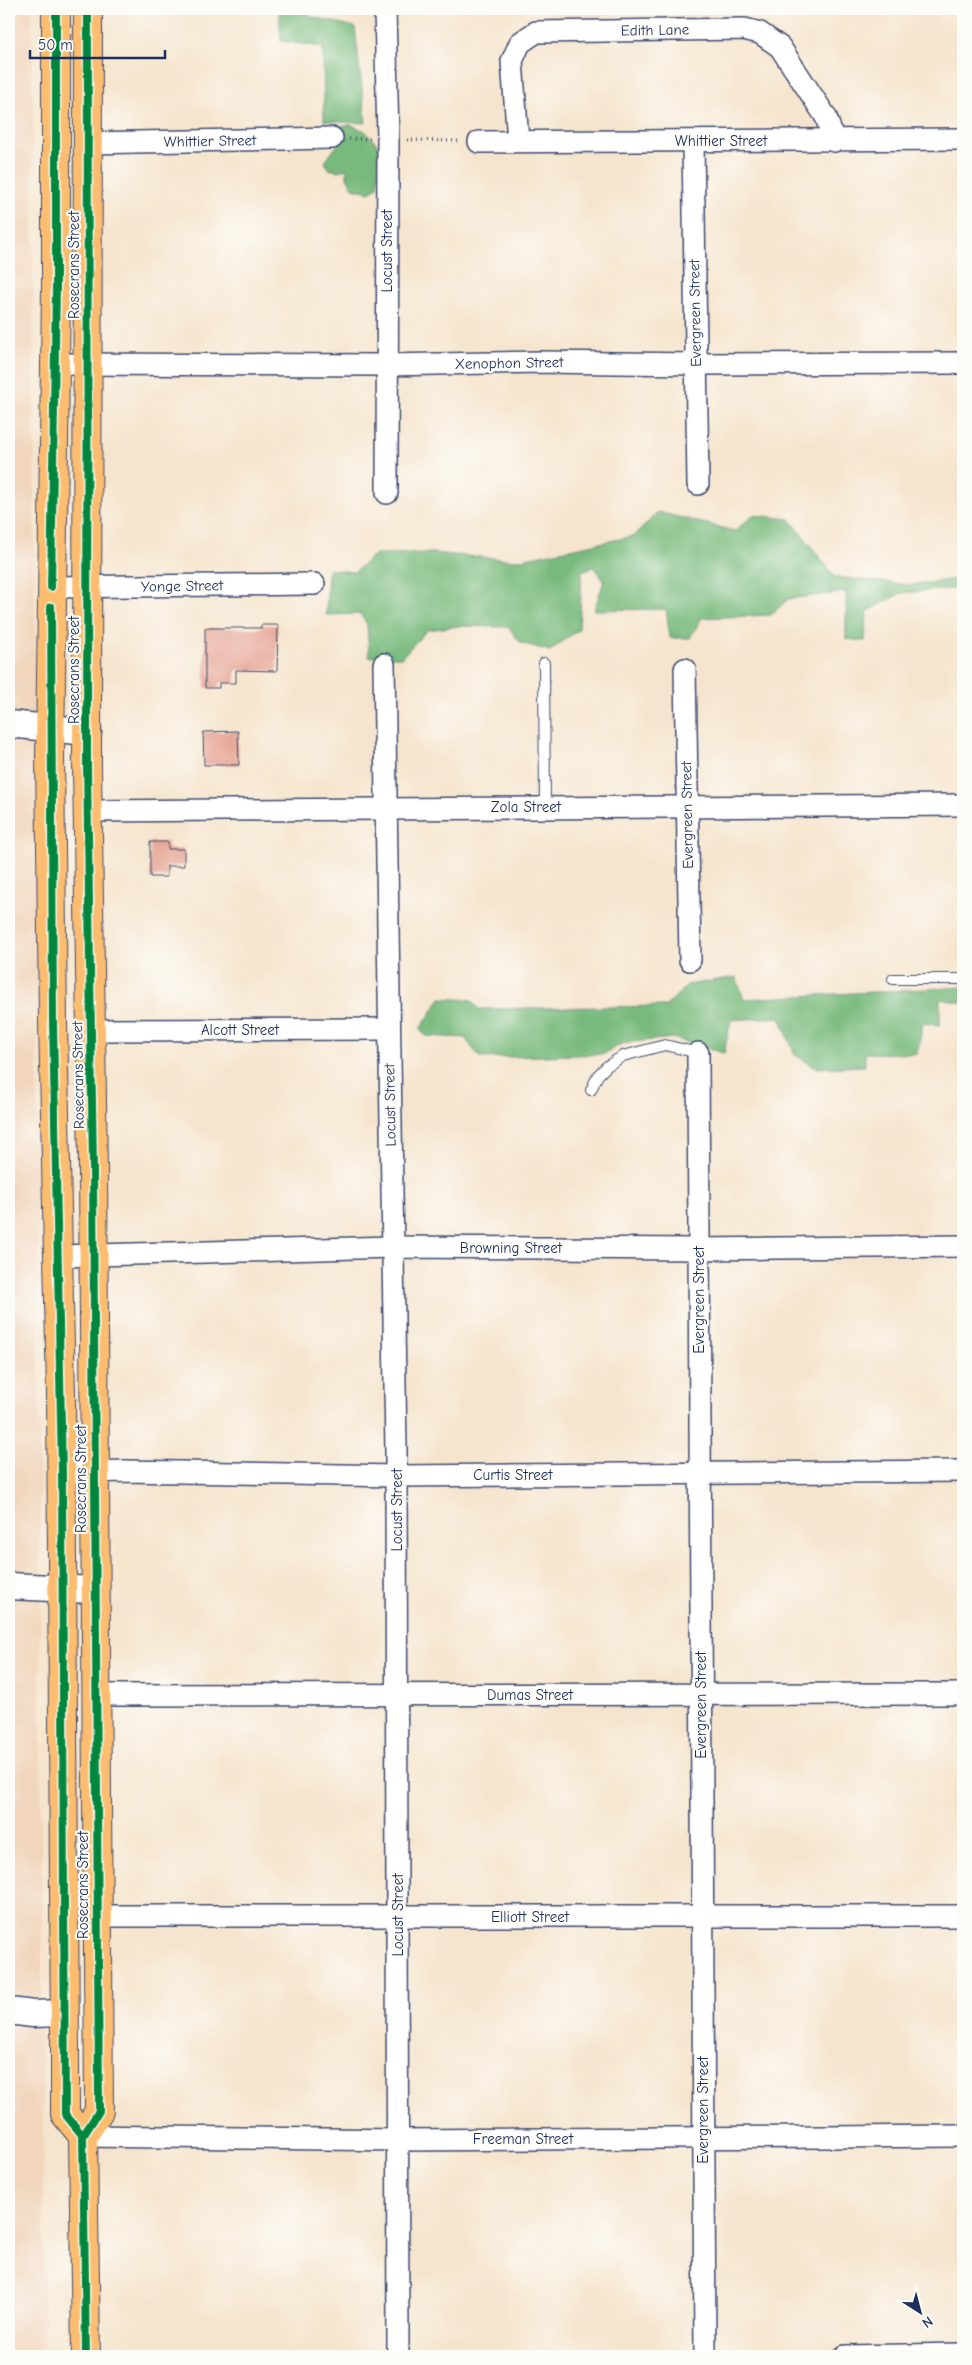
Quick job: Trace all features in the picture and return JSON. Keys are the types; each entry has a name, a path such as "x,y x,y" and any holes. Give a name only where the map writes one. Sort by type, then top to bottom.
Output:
{"main road":[{"name":"Rosecrans Street","path":"56,9 51,729 53,1022 62,1472 64,2013 66,2114 83,2136 99,2111 88,811 88,9"},
{"path":"83,2136 86,2356"}],"street":[{"name":"Locust Street","path":"386,9 388,139 387,493"},
{"name":"Edith Lane","path":"518,141 512,61 520,42 536,32 744,29 760,33 780,47 826,117 834,141"},
{"name":"Whittier Street","path":"88,143 332,138"},
{"name":"Whittier Street","path":"479,142 963,140"},
{"name":"Evergreen Street","path":"693,142 698,484"},
{"name":"Xenophon Street","path":"54,364 963,363"},
{"name":"Yonge Street","path":"51,587 314,584"},
{"name":"Locust Street","path":"384,664 398,1695 398,2356"},
{"name":"Evergreen Street","path":"685,670 690,960"},
{"path":"9,724 88,732"},
{"name":"Zola Street","path":"88,811 963,805"},
{"name":"Alcott Street","path":"91,1030 389,1029"},
{"name":"Evergreen Street","path":"698,1053 705,2356"},
{"name":"Browning Street","path":"58,1256 392,1247 698,1249 963,1246"},
{"name":"Curtis Street","path":"62,1472 396,1476 963,1471"},
{"path":"9,1586 61,1590 94,1590"},
{"name":"Dumas Street","path":"96,1695 963,1694"},
{"name":"Elliott Street","path":"97,1916 963,1916"},
{"path":"9,2011 33,2014 64,2013"},
{"name":"Freeman Street","path":"83,2136 399,2140 963,2136"},
{"path":"845,2356 963,2354"}],"lane":[{"path":"544,663 545,807"},
{"path":"893,979 963,979"},
{"path":"591,1090 598,1075 607,1066 623,1056 665,1045 698,1053"}],"shaded area":[{"path":"9,9 32,9 44,2356 9,2356"}],"green space":[{"path":"279,9 308,9 309,16 355,27 366,123 324,121 323,47 281,41"},
{"path":"351,125 365,131 379,146 378,187 369,192 353,188 347,177 347,169 337,171 329,169 325,162 338,144 333,131 338,126"},
{"path":"658,512 735,531 753,515 790,519 835,577 910,585 963,578 963,588 901,593 867,612 865,641 846,639 846,592 788,599 771,615 702,618 690,638 670,638 666,609 594,610 604,581 594,567 582,571 579,629 550,651 521,643 508,627 460,626 427,630 402,657 369,657 367,624 360,614 326,615 328,569 354,572 375,554 432,553 516,560 634,536"},
{"path":"736,977 744,999 963,987 963,1003 940,999 940,1025 923,1023 917,1054 865,1053 865,1066 817,1068 795,1055 780,1017 731,1020 724,1053 673,1038 623,1043 604,1054 480,1058 465,1038 426,1036 420,1029 441,998 472,1000 478,1009 666,1006 687,985"}],"building":[{"path":"261,625 278,625 277,671 236,670 236,683 219,683 219,688 205,688 205,628 261,628"},
{"path":"238,731 239,765 204,765 203,732"},
{"path":"150,842 168,842 168,849 184,849 184,866 167,866 167,877 150,877"}],"cycle path":[{"path":"51,587 56,287 56,9"},
{"path":"86,2356 83,2136 99,2111 93,1168 87,767 88,9"},
{"path":"51,607 53,1022 62,1473 65,2114 83,2136"}]}
